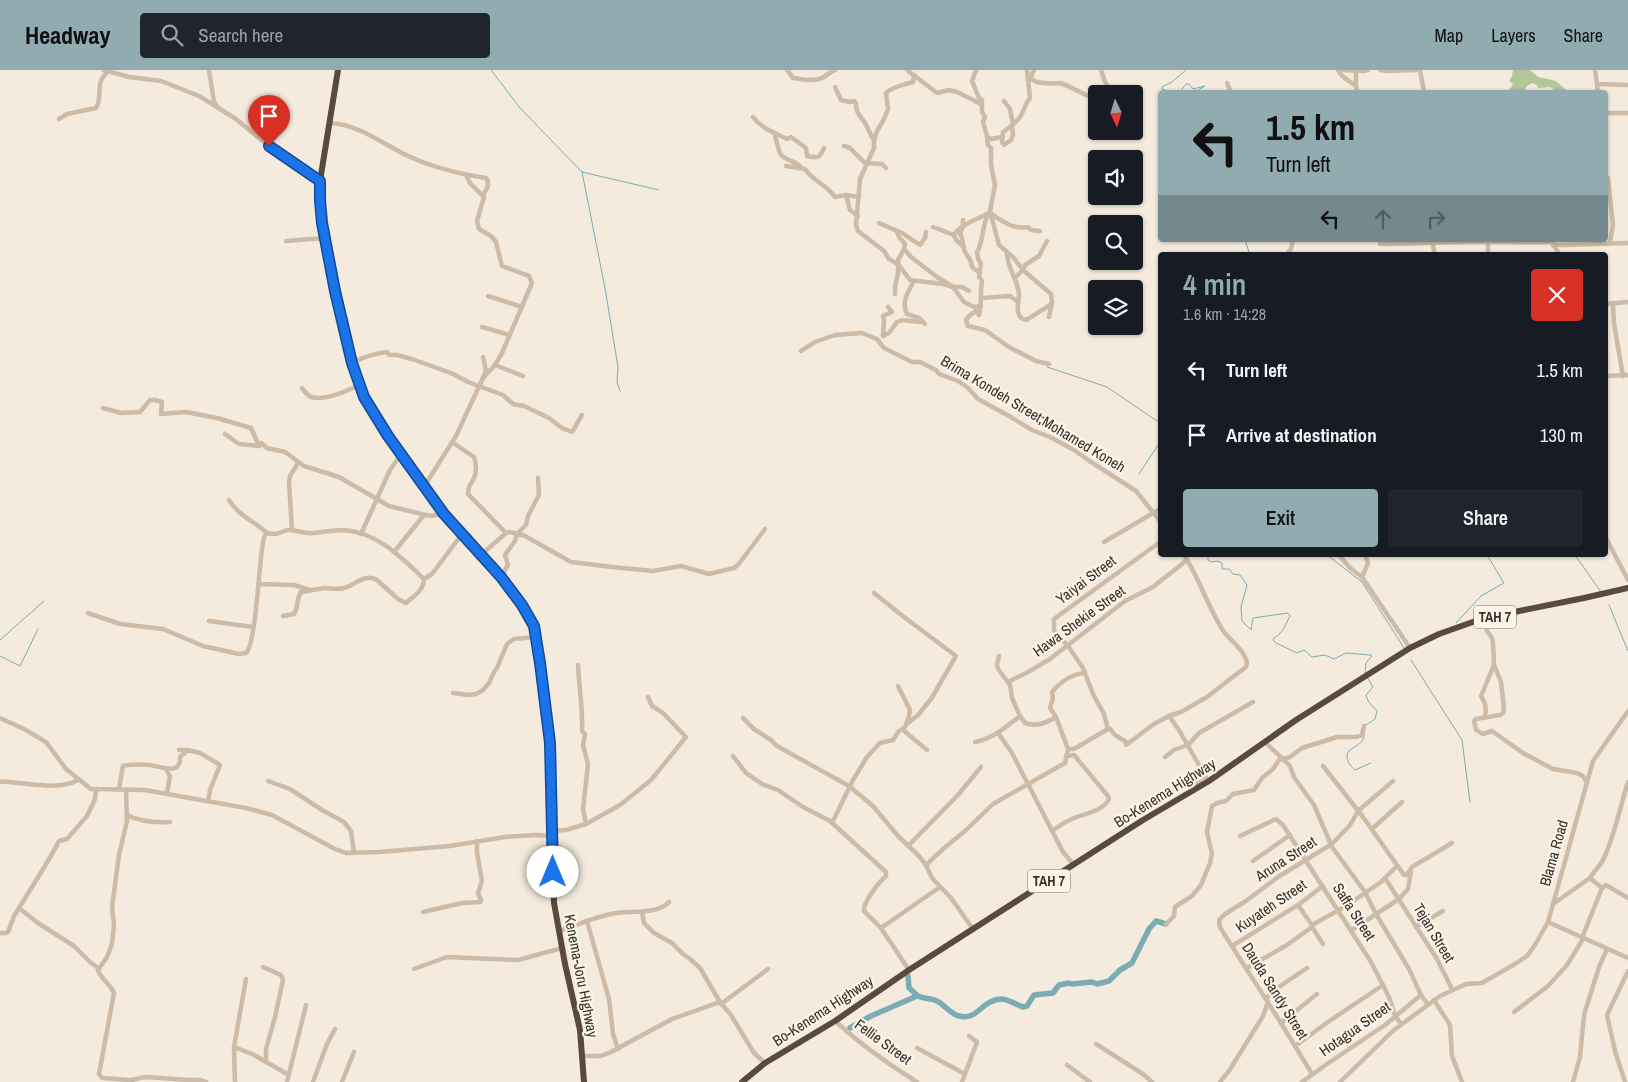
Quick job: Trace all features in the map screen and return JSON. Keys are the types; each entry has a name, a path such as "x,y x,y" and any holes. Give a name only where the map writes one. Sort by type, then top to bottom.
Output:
{"highway":[{"name":"Kenema-Joru Highway","path":"338,70 320,181 320,210 344,333 359,385 376,418 444,514 501,577 522,605 534,626 550,743 554,903 578,1019 584,1082"},
{"name":"Bo-Kenema Highway","path":"742,1082 765,1063 835,1021 909,970 1145,818 1266,743 1296,720 1410,648 1439,634 1484,618 1628,588"}],"street":[{"path":"209,70 214,102 218,108"},
{"path":"787,70 793,78 813,80 824,78 830,72 836,70"},
{"path":"907,70 937,93 949,90 981,104"},
{"path":"976,70 972,81 979,98 982,100 982,112 985,117 983,122 988,145 991,148 991,164 996,185 983,228 980,249 977,252 981,263 979,277 982,281 981,306 977,312 970,315 966,320 968,326 985,330 1009,347 1036,361 1049,364"},
{"path":"1004,102 1010,109 1012,125 1012,140 1004,144 1002,142 1003,132 1012,125 1020,117 1026,102 1030,98 1028,70"},
{"path":"1030,78 1034,70"},
{"path":"1101,70 1107,85"},
{"path":"1340,70 1368,70"},
{"path":"1340,70 1345,79 1356,86"},
{"path":"1380,70 1419,70 1424,90"},
{"path":"1595,70 1598,90"},
{"path":"59,119 67,114 96,108 100,101 98,93 102,78 107,71 167,83 199,96 236,119 260,139 320,181"},
{"path":"1356,71 1357,90"},
{"path":"914,75 913,82 891,88 886,93 888,109 860,179 859,217 856,225 858,231 880,246 889,258 898,264 910,280 962,287 969,291"},
{"path":"1030,78 1038,83 1048,82 1056,84 1060,82 1088,95"},
{"path":"1227,83 1230,90"},
{"path":"1598,84 1628,85"},
{"path":"835,87 841,100 854,101 856,103 856,110 874,140"},
{"path":"1608,113 1628,113"},
{"path":"753,117 766,130 775,135 787,139 791,137 795,139 806,148 807,156 819,158 824,148"},
{"path":"330,123 340,123 352,128 410,157 466,175 487,179 488,186 483,195 482,209 477,221 479,229 491,236 496,242 502,266 527,275 532,280 532,285 502,353 495,365 483,378"},
{"path":"775,135 779,152 782,156 795,161 836,197 846,195 859,197"},
{"path":"987,136 991,139 1002,137"},
{"path":"844,146 850,148 865,163 882,164 886,168"},
{"path":"786,166 802,168"},
{"path":"466,175 470,183 483,195"},
{"path":"1608,178 1614,225 1610,244"},
{"path":"846,195 850,210 859,217"},
{"path":"954,235 958,229 989,212"},
{"path":"989,212 1020,229 1028,227 1031,230 1040,231"},
{"path":"989,212 1000,245 1007,252 1023,270 1051,294 1052,304 1023,320 1019,316 1017,309 1019,295 1007,252"},
{"path":"963,220 960,234 966,254 971,259 972,267 980,273"},
{"path":"879,223 902,233 920,245 925,238 926,232"},
{"path":"933,227 954,235 956,240 964,247"},
{"path":"896,294 898,260 905,244 897,232"},
{"path":"286,241 324,238"},
{"path":"1015,278 1025,265 1039,256 1047,241"},
{"path":"1380,244 1414,245 1428,242"},
{"path":"1452,242 1628,243"},
{"path":"1488,242 1488,252"},
{"path":"904,249 911,257 953,287 964,302 977,312"},
{"path":"883,336 889,333 897,322 902,320 924,323 919,318 907,314 905,309 904,300 914,281"},
{"path":"488,296 522,307"},
{"path":"981,298 1010,296 1018,302"},
{"path":"1608,304 1628,302"},
{"path":"1608,376 1625,376 1614,324 1613,304"},
{"path":"977,312 981,306"},
{"path":"881,343 883,316 892,312 888,307"},
{"path":"482,327 510,335"},
{"name":"Brima Kondeh Street;Mohamed Koneh","path":"800,351 823,338 862,332 877,339 884,348 912,362 920,362 940,374 958,381 978,399 1032,430 1074,450 1136,491 1158,517"},
{"path":"352,363 361,358 387,352 389,355 402,356 443,370 503,395 513,404 524,406 546,416 562,428 572,432 582,415"},
{"path":"425,486 458,432 483,378 486,371 483,357"},
{"path":"495,365 523,376"},
{"path":"302,388 311,397 323,397 343,393 359,385"},
{"path":"103,408 121,413 140,412 150,400 155,400 162,402 161,414 186,412 222,419 251,428 259,446"},
{"path":"225,434 239,444 259,446 261,444 267,448 285,452 298,463 339,477 394,508 424,515 435,516 444,514"},
{"path":"452,442 474,457 475,460 475,476 468,486 468,494 506,533 517,534 534,541 572,562 644,570 681,566 709,574 734,568 738,565 765,529"},
{"path":"361,534 390,470 401,454"},
{"path":"292,530 289,482 290,476 298,463"},
{"path":"501,577 508,565 505,555 515,541 517,534 526,525 528,516 539,495 538,478"},
{"path":"229,500 233,507 267,533 277,534 292,530 306,533 344,530 361,534 382,543 424,579 424,585 406,603 398,599 376,580 370,578 361,579 346,588 301,592 297,600 298,608 294,614 283,616"},
{"path":"1104,542 1158,511"},
{"path":"394,552 424,515"},
{"path":"88,613 120,624 163,629 204,646 239,654 246,653 253,627 262,560 262,539 267,533"},
{"path":"482,554 506,533"},
{"path":"424,579 432,574 462,534"},
{"path":"1608,542 1628,580"},
{"name":"Yaiyai Street","path":"1108,729 1104,714 1093,694 1085,673 1068,646 1054,631 1054,619 1158,543"},
{"path":"1067,756 1110,728 1115,735 1125,741 1126,745 1154,724 1208,697 1246,667 1247,663 1244,655 1217,621 1185,557"},
{"path":"1341,557 1350,568 1362,577 1410,648"},
{"path":"1362,577 1368,563 1366,557"},
{"name":"Hawa Shekie Street","path":"1008,682 1038,666 1068,646 1125,601 1154,587 1187,560"},
{"path":"258,584 294,585 312,590"},
{"path":"830,822 833,821 849,786 861,766 875,747 884,740 893,740 899,731 918,715 931,699 956,656 904,618 874,593"},
{"path":"1484,618 1487,631 1492,638 1494,665 1501,682 1504,709 1500,715 1474,721 1476,730 1483,734 1492,731 1523,753 1553,769 1577,773 1583,776 1587,783"},
{"path":"209,622 253,627"},
{"path":"453,693 469,695 483,690 497,668 507,644 514,640 536,637"},
{"path":"999,656 998,670 1008,682 1014,703 1025,723 1034,725 1047,722 1056,716"},
{"path":"578,665 582,731 584,734 583,745 588,764 583,810 586,824"},
{"path":"1485,717 1485,701 1481,696 1494,665"},
{"path":"926,865 993,804 1065,763 1068,749 1056,716 1050,708 1053,698 1052,692 1075,674 1085,673"},
{"path":"898,686 910,710 910,716 904,727"},
{"path":"0,718 46,742 66,769 91,789 144,790 246,808 272,815 335,849 346,853 354,853 450,846 477,840 553,834 586,824 620,805 651,780 686,737 662,713 652,706 648,697"},
{"path":"1165,757 1174,750 1188,745 1198,733 1254,702"},
{"name":"Blama Road","path":"1452,989 1466,984 1482,983 1516,964 1527,956 1535,946 1548,922 1593,761 1628,711"},
{"path":"975,742 987,739 998,733 1020,716"},
{"path":"1136,814 1168,793 1185,785 1202,782 1207,779 1169,716"},
{"path":"743,718 754,730 772,740 777,746 849,786 873,806 918,855 926,865 932,878 973,929"},
{"path":"1166,924 1174,916 1175,907 1192,896 1201,885 1212,854 1207,832 1212,807 1217,802 1226,801 1233,794 1254,790 1262,778 1282,759 1290,757 1302,748 1337,737 1356,737 1362,735 1364,726"},
{"path":"904,727 927,750"},
{"path":"998,733 1012,753 1063,852 1074,865"},
{"path":"1266,743 1290,766 1294,777 1314,805 1332,844 1365,892 1428,1005"},
{"path":"1052,831 1071,819 1101,808 1107,802 1108,796 1074,752 1068,749"},
{"path":"179,750 200,753 220,765 210,790 208,801"},
{"path":"119,789 122,766 154,765 166,769 177,767 181,760 180,757 188,750"},
{"path":"733,756 746,773 762,784 778,790 802,807 830,822 887,874 879,882 863,908 866,915 880,928 909,970"},
{"path":"1323,766 1372,829 1404,875 1412,867 1452,843"},
{"path":"908,846 958,795 981,767"},
{"path":"166,769 170,776 167,793"},
{"path":"1,781 50,785 68,784 78,780"},
{"path":"268,781 290,789 344,822 351,831 354,853"},
{"name":"Aruna Street","path":"1219,920 1278,877 1332,844 1350,825 1358,811 1393,781"},
{"path":"1553,904 1590,878 1603,861 1613,836 1628,782"},
{"path":"0,933 6,934 8,932 19,908 46,866 56,846 60,841 67,838 87,816 95,799 96,789"},
{"path":"98,968 107,957 112,944 114,925 112,907 127,815 126,790"},
{"path":"1372,829 1402,802"},
{"path":"127,815 140,821 170,822"},
{"name":"Saffa Street","path":"1240,836 1276,819 1283,825 1371,962 1401,1024"},
{"path":"1253,861 1290,835"},
{"path":"423,912 480,902 478,893 482,882 477,853 477,840"},
{"path":"1247,968 1346,906 1381,882 1398,866"},
{"name":"Tejan Street","path":"1412,867 1408,889 1399,899 1437,959 1452,989"},
{"path":"1352,930 1399,899 1385,878"},
{"path":"1590,878 1602,888"},
{"path":"1514,1012 1548,986 1567,965 1583,938 1602,888 1606,885 1628,898"},
{"name":"Kuyateh Street","path":"1232,946 1298,905 1323,886"},
{"path":"880,928 940,887"},
{"path":"559,930 587,920 616,913 642,912 664,906 669,902"},
{"path":"1298,905 1323,944"},
{"path":"19,908 38,923 74,946 98,968 99,974 109,984 114,993 99,1070 102,1078 108,1080 145,1078 201,1080 206,1082"},
{"path":"1416,927 1443,910"},
{"path":"642,912 644,923 654,933 672,943 682,954 700,968 720,1003 731,1015 754,1053 765,1063"},
{"path":"587,920 609,999 613,1034 618,1049"},
{"name":"Dauda Sandy Street","path":"1219,920 1220,927 1312,1074"},
{"path":"1548,922 1628,958"},
{"path":"414,969 447,957 518,960 562,948"},
{"path":"1573,1082 1580,1057 1584,1015 1599,967 1607,949"},
{"path":"263,967 281,975 283,980 266,1048 266,1062"},
{"path":"1220,1082 1229,1071 1263,1016 1267,1001 1273,991 1307,968"},
{"path":"583,1056 601,1056 618,1049 672,1019 720,1003 768,969"},
{"path":"1625,1082 1615,1051 1607,1015 1628,971"},
{"path":"235,1082 234,1047 246,979"},
{"path":"1295,1046 1383,985"},
{"path":"1340,1082 1401,1024 1452,989"},
{"path":"1281,1023 1317,994"},
{"name":"Hotagua Street","path":"1302,1082 1385,1025 1421,995"},
{"path":"1434,1000 1450,1025 1452,1054 1461,1080"},
{"path":"287,1082 306,1005"},
{"name":"Fellie Street","path":"835,1021 875,1054 917,1082"},
{"path":"313,1082 327,1044 335,1029"},
{"path":"962,1082 977,1042 969,1036"},
{"path":"1096,1044 1143,1074 1152,1082"},
{"path":"234,1047 289,1075"},
{"path":"917,1048 965,1074"},
{"path":"342,1082 354,1052"},
{"path":"1067,1065 1090,1082"}],"green space":[{"path":"1513,70 1530,70 1538,77 1556,81 1566,90 1555,90 1550,87 1538,88 1537,85 1532,83 1524,90 1509,90 1513,84 1509,81"}],"waterway":[{"path":"491,70 520,108 582,172 659,190"},
{"path":"1165,90 1162,87 1172,82 1186,70"},
{"path":"1182,90 1186,84 1189,84 1193,89 1205,86 1198,90"},
{"path":"582,172 605,288 618,367 617,382 620,391"},
{"path":"1246,242 1249,252"},
{"path":"1047,367 1107,387 1158,422"},
{"path":"1139,474 1158,445"},
{"path":"1208,557 1208,560 1211,562 1217,561 1222,563 1222,569 1229,569 1233,574 1240,575 1247,585 1241,607 1242,621 1251,630 1253,618 1288,613 1290,616 1284,628 1273,640 1276,643 1297,653 1304,650 1312,657 1325,655 1334,659 1346,653 1370,655 1372,656 1366,663 1365,674"},
{"path":"1330,557 1362,582 1404,648"},
{"path":"1456,623 1481,596 1504,583 1488,557"},
{"path":"1576,557 1601,592"},
{"path":"0,640 44,601"},
{"path":"1609,605 1628,651"},
{"path":"0,656 20,666 38,629"},
{"path":"1411,660 1462,740 1470,802"},
{"path":"1366,725 1375,719 1377,711 1368,701 1366,695 1373,687 1367,677"},
{"path":"1364,733 1363,740 1348,752 1347,759 1355,770 1371,763"},
{"path":"908,976 909,988 917,995 937,1001 959,1016 971,1016 994,1000 1001,999 1023,1007 1027,1006 1034,995 1053,993 1059,985 1092,982 1097,984 1109,981 1120,970 1132,963 1149,929 1156,921 1166,924"},
{"path":"850,1028 871,1016 917,996"}],"route":[{"path":"269,146 320,181 322,223 328,259 344,333 364,397 388,436 444,514 501,577 522,605 534,626 549,726 553,872"}]}
